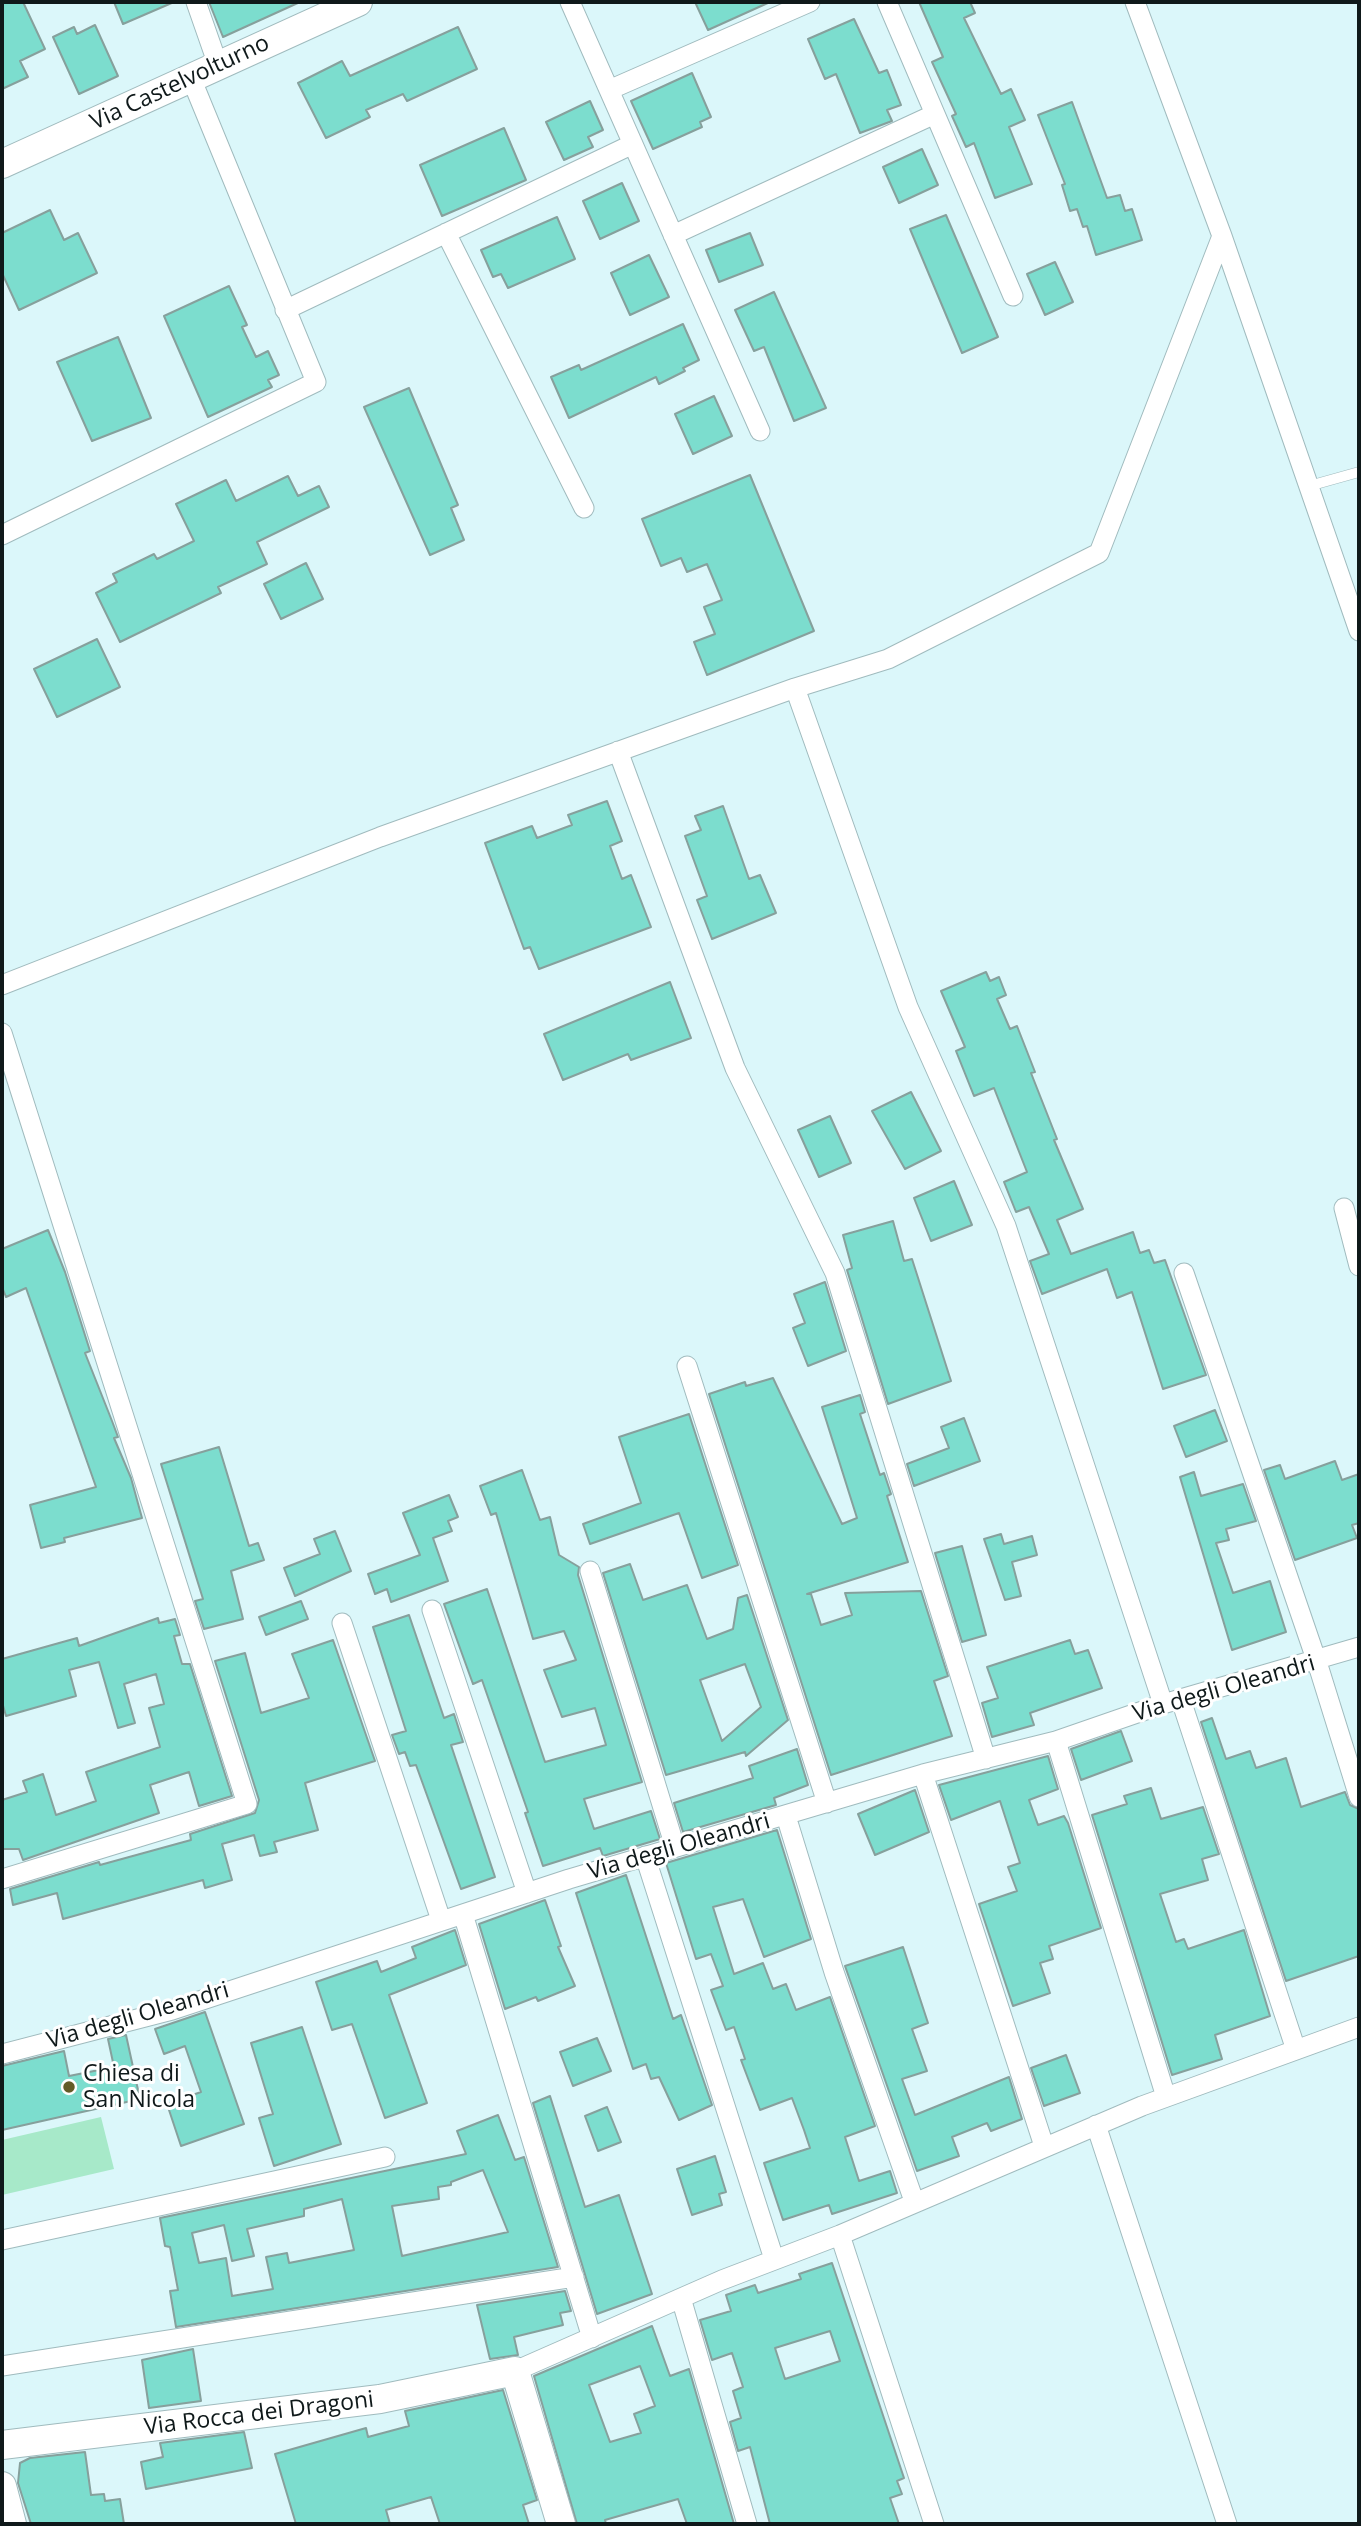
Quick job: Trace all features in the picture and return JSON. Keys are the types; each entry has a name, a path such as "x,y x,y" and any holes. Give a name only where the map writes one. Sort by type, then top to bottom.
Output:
{"street":[{"path":"196,2 218,65"},
{"name":"Via Castelvolturno","path":"2,164 358,2"},
{"path":"570,2 760,431"},
{"path":"609,90 810,2"},
{"path":"887,2 1013,296"},
{"path":"1135,2 1222,236 1359,631"},
{"path":"2,535 317,382 191,78"},
{"path":"673,235 935,114"},
{"path":"285,310 633,144"},
{"path":"446,233 584,508"},
{"path":"2,985 380,837 795,688 888,659 1099,553 1222,236"},
{"path":"795,688 908,1007 1006,1226 1296,2050"},
{"path":"618,751 735,1068 835,1273 986,1759"},
{"path":"2,1033 247,1804 2,1879"},
{"path":"1344,1209 1359,1266"},
{"path":"1184,1273 1317,1662 1359,1797"},
{"path":"687,1366 827,1803"},
{"path":"590,1571 676,1847"},
{"path":"432,1610 527,1892"},
{"path":"342,1623 441,1920"},
{"name":"Via degli Oleandri","path":"2,2054 172,2010 527,1892 923,1774 1056,1741 1172,1702 1317,1662 1359,1647"},
{"path":"1056,1741 1167,2097"},
{"path":"923,1774 1044,2146"},
{"path":"786,1816 834,1972 914,2201"},
{"path":"645,1856 775,2259"},
{"path":"463,1914 592,2338"},
{"path":"561,2524 515,2371 681,2298 839,2235 1044,2146 1167,2097 1359,2027"},
{"path":"1096,2125 1227,2524"},
{"path":"2,2241 386,2157"},
{"path":"839,2235 934,2524"},
{"path":"2,2366 574,2277"},
{"path":"681,2298 747,2524"},
{"name":"Via Rocca dei Dragoni","path":"2,2445 380,2399 515,2371"},
{"path":"2,2486 12,2524"}],"lane":[{"path":"1309,485 1359,472"}],"green space":[{"path":"101,2117 114,2169 2,2195 2,2140"}],"building":[{"path":"2,2 23,2 45,49 20,61 28,77 2,89"},
{"path":"114,2 174,2 123,24"},
{"path":"209,2 300,2 223,37"},
{"path":"695,2 770,2 708,30"},
{"path":"919,2 970,2 975,13 964,18 1001,94 1011,89 1025,120 1009,127 1032,184 995,198 974,143 966,147 952,116 956,114 932,62 943,57"},
{"path":"854,19 879,73 887,70 901,105 887,110 892,121 860,133 836,74 825,79 808,39"},
{"path":"95,25 118,76 79,94 53,37 74,27 77,34"},
{"path":"458,27 477,69 407,101 403,94 366,110 370,117 326,138 298,83 342,61 350,76"},
{"path":"692,73 711,117 700,122 702,127 653,149 631,101"},
{"path":"590,101 603,130 588,137 593,147 564,160 546,122"},
{"path":"1072,102 1107,198 1120,195 1125,211 1132,209 1142,240 1096,255 1087,226 1083,227 1077,209 1070,211 1062,185 1065,184 1038,115"},
{"path":"504,128 526,180 442,216 420,165"},
{"path":"922,149 938,185 899,203 883,167"},
{"path":"622,183 639,221 600,239 583,201"},
{"path":"50,210 64,240 78,233 97,273 19,310 2,273 2,233"},
{"path":"946,215 998,337 962,353 910,229"},
{"path":"557,217 575,259 508,288 501,274 493,277 481,250"},
{"path":"750,233 763,265 719,282 706,250"},
{"path":"649,255 669,297 630,315 611,273"},
{"path":"1055,262 1073,302 1045,315 1027,274"},
{"path":"229,286 247,325 242,327 256,357 268,351 279,375 268,380 272,387 208,417 164,316"},
{"path":"774,292 826,408 794,421 764,347 754,351 735,310"},
{"path":"683,324 699,360 683,368 685,371 659,384 656,377 569,418 551,377 579,365 581,370"},
{"path":"118,337 151,418 92,441 57,362"},
{"path":"409,388 458,505 451,508 464,540 430,555 364,407"},
{"path":"714,396 732,436 693,454 675,414"},
{"path":"750,475 814,631 707,675 694,642 715,634 704,607 722,600 707,564 687,572 681,558 661,566 642,519"},
{"path":"288,476 298,496 319,486 329,507 257,542 267,564 218,587 221,593 120,642 96,593 117,582 113,574 154,554 157,559 194,541 176,504 226,480 236,501"},
{"path":"306,563 323,599 281,619 264,584"},
{"path":"97,639 120,687 57,717 34,669"},
{"path":"607,801 622,841 610,846 622,879 631,875 651,927 539,969 530,947 524,949 485,843 532,826 537,838 572,825 568,815"},
{"path":"723,806 749,879 760,875 776,913 712,939 697,900 707,896 685,836 701,830 695,816"},
{"path":"986,972 990,981 999,977 1006,995 997,999 1010,1029 1017,1026 1035,1072 1031,1073 1057,1139 1054,1140 1083,1209 1057,1220 1071,1254 1133,1232 1140,1253 1149,1250 1154,1263 1165,1260 1206,1375 1163,1389 1132,1292 1117,1298 1107,1269 1042,1294 1030,1261 1049,1254 1029,1207 1016,1212 1004,1182 1027,1172 994,1088 974,1096 956,1051 965,1047 941,991"},
{"path":"670,982 691,1038 631,1060 628,1054 563,1080 544,1034"},
{"path":"911,1092 941,1151 905,1169 872,1111"},
{"path":"830,1116 851,1163 819,1177 798,1130"},
{"path":"954,1181 972,1225 931,1241 914,1198"},
{"path":"893,1221 904,1261 912,1259 951,1381 888,1404 847,1270 852,1268 843,1235"},
{"path":"48,1230 65,1272 90,1351 85,1353 118,1437 114,1438 131,1478 142,1518 64,1538 65,1542 41,1548 30,1505 96,1487 26,1288 6,1297 2,1287 2,1249"},
{"path":"825,1282 846,1351 808,1366 793,1328 805,1323 794,1294"},
{"path":"773,1378 842,1524 857,1518 822,1407 860,1395 865,1412 860,1414 880,1475 884,1473 891,1494 887,1496 908,1562 807,1594 811,1594 821,1625 852,1615 845,1593 921,1591 948,1676 934,1681 952,1736 831,1775 709,1394 745,1382 746,1386"},
{"path":"1215,1410 1227,1441 1186,1457 1174,1426"},
{"path":"689,1414 738,1565 702,1578 679,1513 590,1544 583,1524 641,1503 619,1437"},
{"path":"964,1418 980,1461 914,1486 907,1464 949,1448 941,1427"},
{"path":"219,1447 249,1546 258,1543 264,1560 231,1571 243,1619 204,1629 195,1601 203,1599 161,1464"},
{"path":"1335,1461 1342,1480 1359,1474 1359,1523 1352,1525 1357,1538 1295,1560 1264,1470 1280,1465 1285,1479"},
{"path":"522,1470 540,1520 550,1517 559,1555 579,1567 578,1575 642,1782 584,1799 594,1829 651,1811 660,1839 603,1856 600,1848 543,1866 525,1813 528,1812 482,1680 473,1684 444,1604 487,1589 545,1762 606,1745 595,1708 562,1717 544,1670 576,1660 564,1631 533,1639 496,1513 491,1515 480,1486"},
{"path":"1194,1472 1201,1496 1243,1484 1256,1521 1226,1529 1229,1540 1216,1543 1233,1593 1270,1581 1286,1632 1232,1650 1180,1477"},
{"path":"449,1495 458,1517 448,1521 452,1531 433,1538 448,1581 391,1602 387,1589 375,1594 368,1574 420,1555 403,1513"},
{"path":"335,1531 351,1571 295,1596 284,1568 320,1554 314,1539"},
{"path":"1001,1534 1004,1544 1032,1536 1037,1555 1012,1562 1021,1596 1005,1600 984,1539"},
{"path":"962,1546 986,1635 962,1642 935,1553"},
{"path":"630,1564 643,1600 687,1585 707,1639 733,1629 738,1598 747,1595 788,1720 746,1756 745,1752 666,1775 603,1573","holes":["745,1664 761,1707 722,1741 700,1680"]},
{"path":"301,1601 308,1619 266,1635 259,1617"},
{"path":"409,1615 444,1718 454,1714 463,1742 451,1745 495,1877 461,1889 416,1765 410,1766 405,1752 399,1754 392,1735 406,1731 373,1627"},
{"path":"158,1618 159,1623 175,1619 180,1635 174,1636 182,1664 190,1664 232,1796 199,1806 189,1772 150,1785 159,1813 23,1860 19,1849 2,1849 2,1800 27,1792 23,1781 43,1774 56,1815 96,1801 86,1772 160,1747 149,1708 164,1704 156,1674 124,1684 135,1723 118,1728 99,1662 69,1670 76,1696 6,1716 2,1702 2,1659 77,1638 79,1646"},
{"path":"333,1640 375,1761 305,1783 318,1830 274,1842 277,1852 260,1856 254,1835 222,1844 232,1880 205,1888 203,1880 63,1919 57,1893 13,1905 10,1889 99,1862 100,1865 191,1840 190,1834 255,1813 259,1800 215,1661 245,1653 261,1713 309,1698 292,1654"},
{"path":"1070,1640 1075,1654 1088,1650 1102,1688 1030,1713 1034,1725 992,1737 982,1703 998,1698 987,1667"},
{"path":"1212,1718 1226,1759 1250,1751 1256,1768 1286,1758 1301,1807 1345,1792 1350,1805 1359,1809 1359,1956 1286,1981 1201,1722"},
{"path":"1121,1731 1132,1761 1081,1780 1071,1749"},
{"path":"797,1749 808,1785 774,1798 776,1805 683,1832 674,1803 753,1778 749,1766"},
{"path":"1048,1756 1058,1789 1029,1800 1038,1825 1064,1816 1068,1823 1101,1928 1049,1946 1053,1959 1040,1963 1050,1993 1013,2006 979,1904 1017,1891 1008,1867 1020,1863 1000,1801 951,1820 939,1785"},
{"path":"1151,1788 1161,1819 1203,1807 1219,1854 1202,1859 1208,1880 1160,1894 1176,1942 1184,1939 1188,1949 1244,1930 1270,2016 1215,2035 1222,2059 1172,2075 1092,1815 1127,1804 1124,1796"},
{"path":"915,1790 929,1832 875,1855 858,1814"},
{"path":"777,1830 811,1939 764,1957 743,1899 713,1907 734,1974 763,1963 773,1989 786,1984 796,2010 830,1997 875,2126 845,2137 859,2181 890,2171 897,2193 832,2214 829,2205 783,2220 764,2163 810,2148 792,2098 760,2110 741,2060 745,2059 734,2027 726,2030 711,1990 723,1986 711,1954 696,1959 666,1863"},
{"path":"626,1875 673,2019 681,2015 712,2105 679,2120 659,2077 651,2079 646,2064 633,2069 576,1893"},
{"path":"545,1900 561,1946 558,1947 575,1986 538,2001 536,1997 505,2009 479,1924"},
{"path":"455,1930 466,1965 389,1995 427,2103 385,2118 352,2024 332,2030 316,1982 377,1961 381,1972 416,1958 412,1947"},
{"path":"903,1947 928,2023 912,2029 927,2071 902,2079 915,2115 1009,2077 1022,2119 991,2131 987,2123 952,2137 959,2156 917,2171 845,1966"},
{"path":"205,2012 244,2124 181,2146 167,2104 201,2092 185,2046 164,2054 155,2029"},
{"path":"302,2027 341,2144 274,2166 259,2118 273,2114 251,2043"},
{"name":"Chiesa di San Nicola","path":"126,2035 140,2099 2,2130 2,2066 64,2051 69,2076 114,2067 108,2039"},
{"path":"597,2038 611,2071 573,2086 560,2052"},
{"path":"1066,2055 1080,2093 1044,2106 1031,2068"},
{"path":"550,2096 585,2207 619,2195 652,2294 597,2314 533,2103"},
{"path":"607,2107 621,2142 598,2151 585,2116"},
{"path":"498,2115 515,2160 524,2157 558,2267 176,2327 170,2291 178,2290 170,2247 165,2246 160,2218 466,2154 457,2131","holes":["483,2170 508,2232 402,2256 392,2206 439,2199 438,2187 451,2185 451,2182","342,2199 354,2250 289,2263 287,2253 266,2257 273,2289 232,2296 226,2258 199,2263 192,2233 224,2225 232,2261 254,2256 247,2229 304,2216 304,2209"]},
{"path":"715,2156 726,2192 719,2194 722,2205 692,2215 677,2169"},
{"path":"832,2263 904,2478 897,2481 902,2494 890,2498 899,2524 770,2524 750,2447 738,2451 730,2422 741,2418 733,2391 743,2387 732,2353 712,2360 700,2320 731,2311 726,2295 755,2285 758,2293 801,2279 799,2274","holes":["830,2331 840,2361 785,2379 775,2348"]},
{"path":"565,2291 571,2311 560,2313 563,2325 514,2337 518,2355 490,2359 477,2305"},
{"path":"652,2326 670,2376 689,2369 734,2524 687,2524 678,2499 605,2520 606,2524 577,2524 534,2376","holes":["640,2366 655,2406 634,2414 641,2433 610,2442 589,2385"]},
{"path":"193,2349 201,2401 149,2408 142,2360"},
{"path":"503,2390 537,2500 523,2505 529,2524 440,2524 431,2497 386,2510 390,2524 296,2524 275,2454 366,2428 368,2437 409,2426 405,2411"},
{"path":"244,2432 252,2468 146,2489 141,2462 163,2457 160,2443"},
{"path":"85,2452 91,2495 104,2494 105,2501 120,2499 124,2524 31,2524 18,2483 20,2463 30,2458"}],"place":[{"name":"Chiesa di San Nicola","path":"69,2087"}]}
